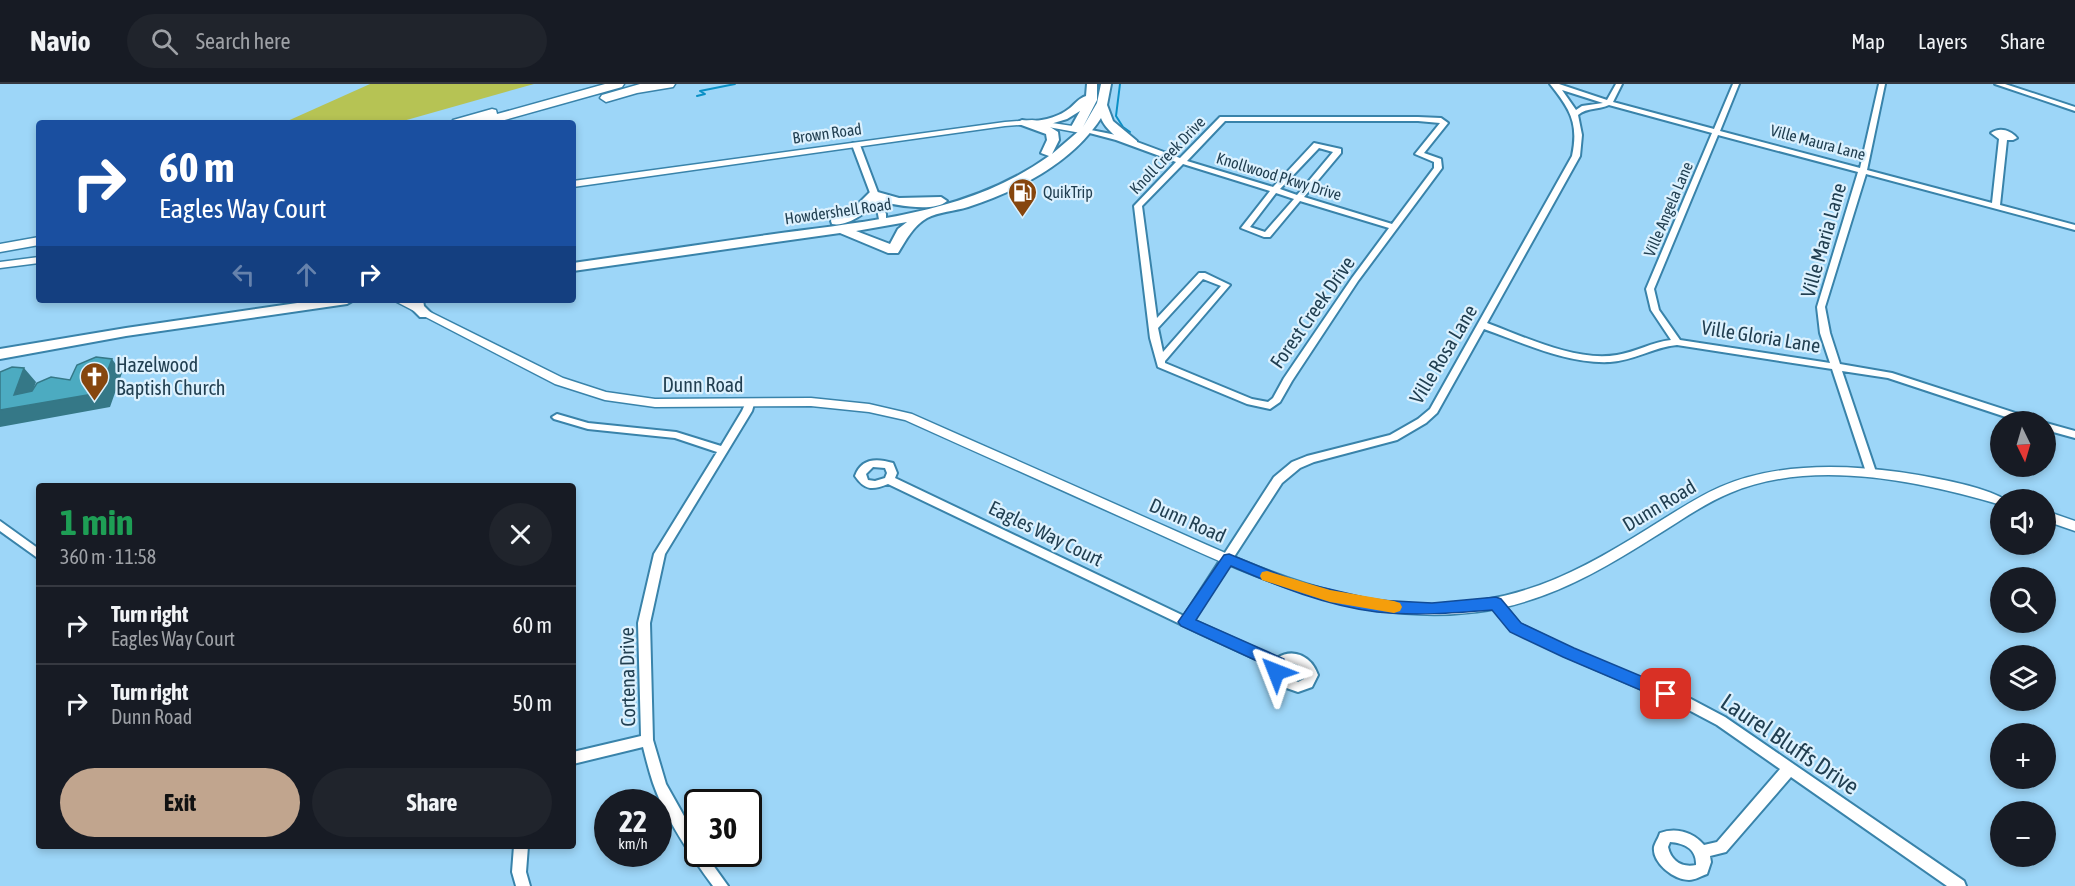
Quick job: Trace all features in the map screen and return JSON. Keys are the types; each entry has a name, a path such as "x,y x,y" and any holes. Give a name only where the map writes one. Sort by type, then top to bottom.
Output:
{"highway":[{"path":"467,120 591,84"},
{"path":"492,120 617,89 653,84"},
{"path":"527,120 617,89 669,84"},
{"path":"0,236 36,230"},
{"path":"0,248 36,242"}],"main road":[{"path":"1081,130 1102,105 1106,97 1106,84"},
{"path":"1081,130 1092,90"},
{"path":"1028,123 1064,118 1073,114 1092,90"},
{"path":"1102,105 1108,123 1133,143"},
{"path":"1028,123 1042,126 1052,132 1053,140 1047,153"},
{"name":"Howdershell Road","path":"883,219 983,188 1018,171 1081,130"},
{"name":"Howdershell Road","path":"576,259 924,215 969,204 1018,183 1052,162 1081,130"},
{"path":"835,225 863,207 874,195 889,202 902,204 941,201"},
{"path":"835,225 893,250 903,232 924,215"},
{"name":"Howdershell Road","path":"576,267 835,225"},
{"path":"0,345 272,303"},
{"path":"0,354 126,332 325,303"},
{"path":"416,303 417,307 425,314"}],"street":[{"name":"Ville Maura Lane","path":"1554,84 1609,103 2075,228"},
{"name":"Ville Rosa Lane","path":"1229,559 1278,480 1296,465 1393,438 1422,422 1434,411 1572,166 1580,136 1575,114 1554,84"},
{"path":"1609,103 1619,84"},
{"name":"Ville Angela Lane","path":"1677,342 1655,310 1650,289 1736,84"},
{"name":"Ville Maria Lane","path":"1871,472 1821,319 1821,307 1863,170 1882,84"},
{"path":"1998,84 2071,107 2075,99"},
{"path":"1575,114 1582,108 1590,106 1620,105"},
{"name":"Knoll Creek Drive","path":"1155,326 1138,206 1223,119 1443,121"},
{"name":"Forest Creek Drive","path":"1160,361 1161,366 1176,374 1250,402 1270,406 1277,400 1287,380 1308,349 1438,168 1438,161 1419,154 1443,121"},
{"name":"Brown Road","path":"576,184 1028,123 1081,130"},
{"name":"Knollwood Pkwy Drive","path":"1081,130 1133,143 1183,162 1394,228"},
{"path":"1996,206 2003,138"},
{"path":"856,145 883,219"},
{"path":"1317,145 1338,150 1267,236 1245,228 1274,191 1317,145"},
{"path":"0,265 36,260"},
{"path":"1202,275 1226,285 1160,361 1155,326 1202,275"},
{"name":"Dunn Road","path":"404,303 559,381 605,396 655,404 821,402 869,408 908,417 1292,586 1376,606 1432,609 1496,603 1547,589 1578,576 1705,500 1756,480 1822,471 1871,472 1933,483 1990,498"},
{"name":"Ville Gloria Lane","path":"1483,325 1561,350 1596,358 1623,356 1645,348 1677,342 1836,366 1889,375 1999,411"},
{"name":"Cortena Drive","path":"720,886 677,819 660,785 647,740 644,623 660,554 747,411 749,404"},
{"path":"557,417 588,426 676,435 722,450"},
{"path":"2056,429 2075,435"},
{"name":"Eagles Way Court","path":"889,480 1278,664"},
{"path":"2056,519 2075,526"},
{"path":"0,525 36,553"},
{"path":"1186,622 1229,559"},
{"name":"Laurel Bluffs Drive","path":"1496,603 1516,627 1569,653 1677,699 1720,721 1959,886"},
{"path":"576,757 647,740"},
{"path":"1701,852 1721,847 1789,769"},
{"path":"521,849 519,872 523,886"}],"green space":[{"path":"370,84 534,84 407,120 290,120"}],"building":[{"path":"96,357 112,359 99,393 0,410 0,372 12,367 24,368 14,395 32,391 37,383 51,377 70,380 77,365"}],"waterway":[{"path":"697,96 705,94 700,91 735,84"},
{"path":"1120,84 1116,116 1123,127 1130,132"}],"slow traffic":[{"path":"1267,576 1292,586 1330,596 1376,606 1394,607"}],"place":[{"name":"QuikTrip","path":"1022,218"},
{"name":"Hazelwood Baptish Church","path":"95,402"}],"route":[{"path":"1276,672 1278,664 1186,622 1229,559 1292,586 1376,606 1432,609 1464,608 1496,603 1516,627 1569,653 1666,694"}]}
